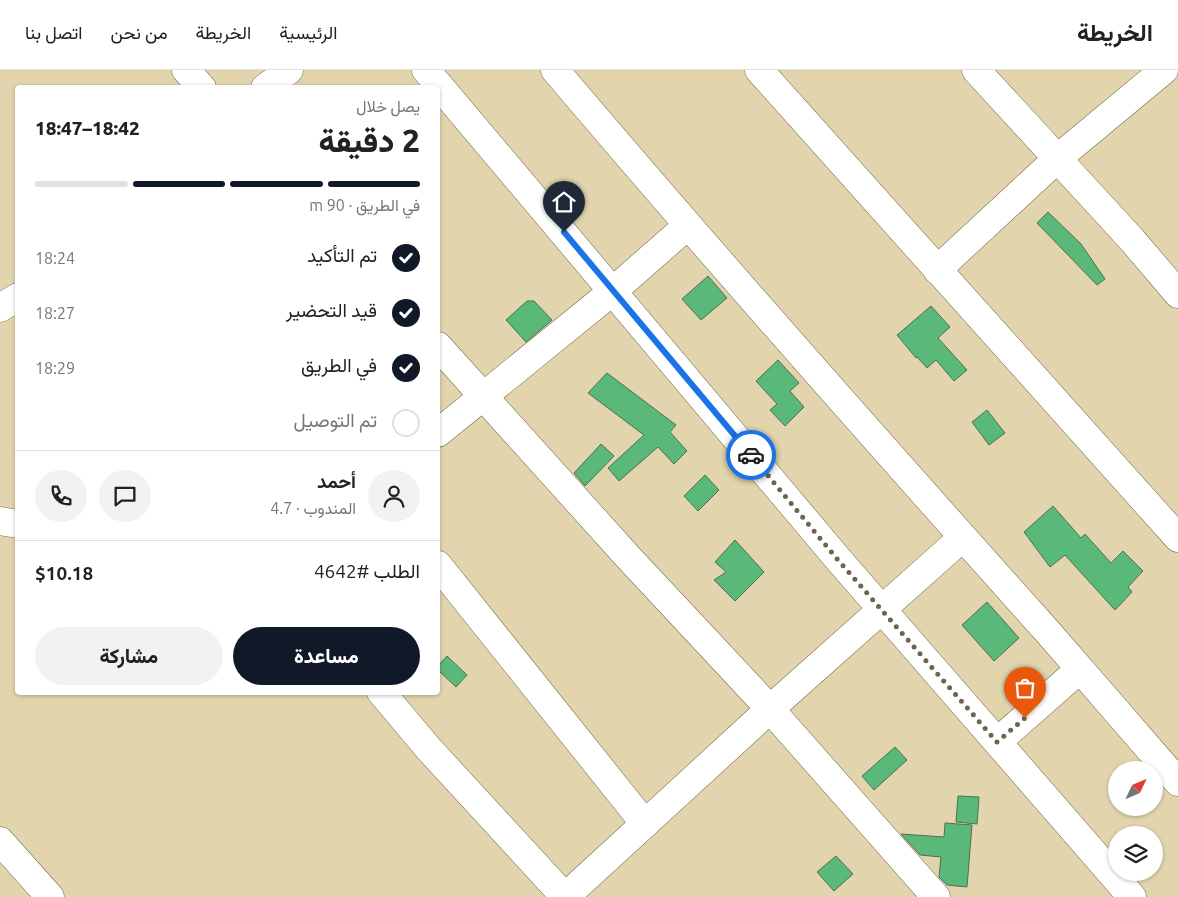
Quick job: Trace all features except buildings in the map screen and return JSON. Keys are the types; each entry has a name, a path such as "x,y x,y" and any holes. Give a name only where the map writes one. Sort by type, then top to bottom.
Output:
{"street":[{"path":"186,70 199,85"},
{"path":"269,85 289,70"},
{"path":"426,70 439,85"},
{"path":"555,70 687,226 1178,782"},
{"path":"759,70 1178,538"},
{"path":"976,70 1133,241 1178,294"},
{"path":"937,270 1058,158 1166,75"},
{"path":"440,87 838,560 1132,897"},
{"path":"440,431 613,291 687,226"},
{"path":"0,308 15,299"},
{"path":"440,348 628,557 770,709 936,897"},
{"path":"0,521 15,524"},
{"path":"384,695 428,748 565,897 770,709 962,538"},
{"path":"440,568 645,824"},
{"path":"997,742 1080,669"},
{"path":"0,841 50,897"}],"way so far":[{"path":"751,455 838,560 997,742 1025,718"}],"route":[{"path":"564,232 751,455"}]}
